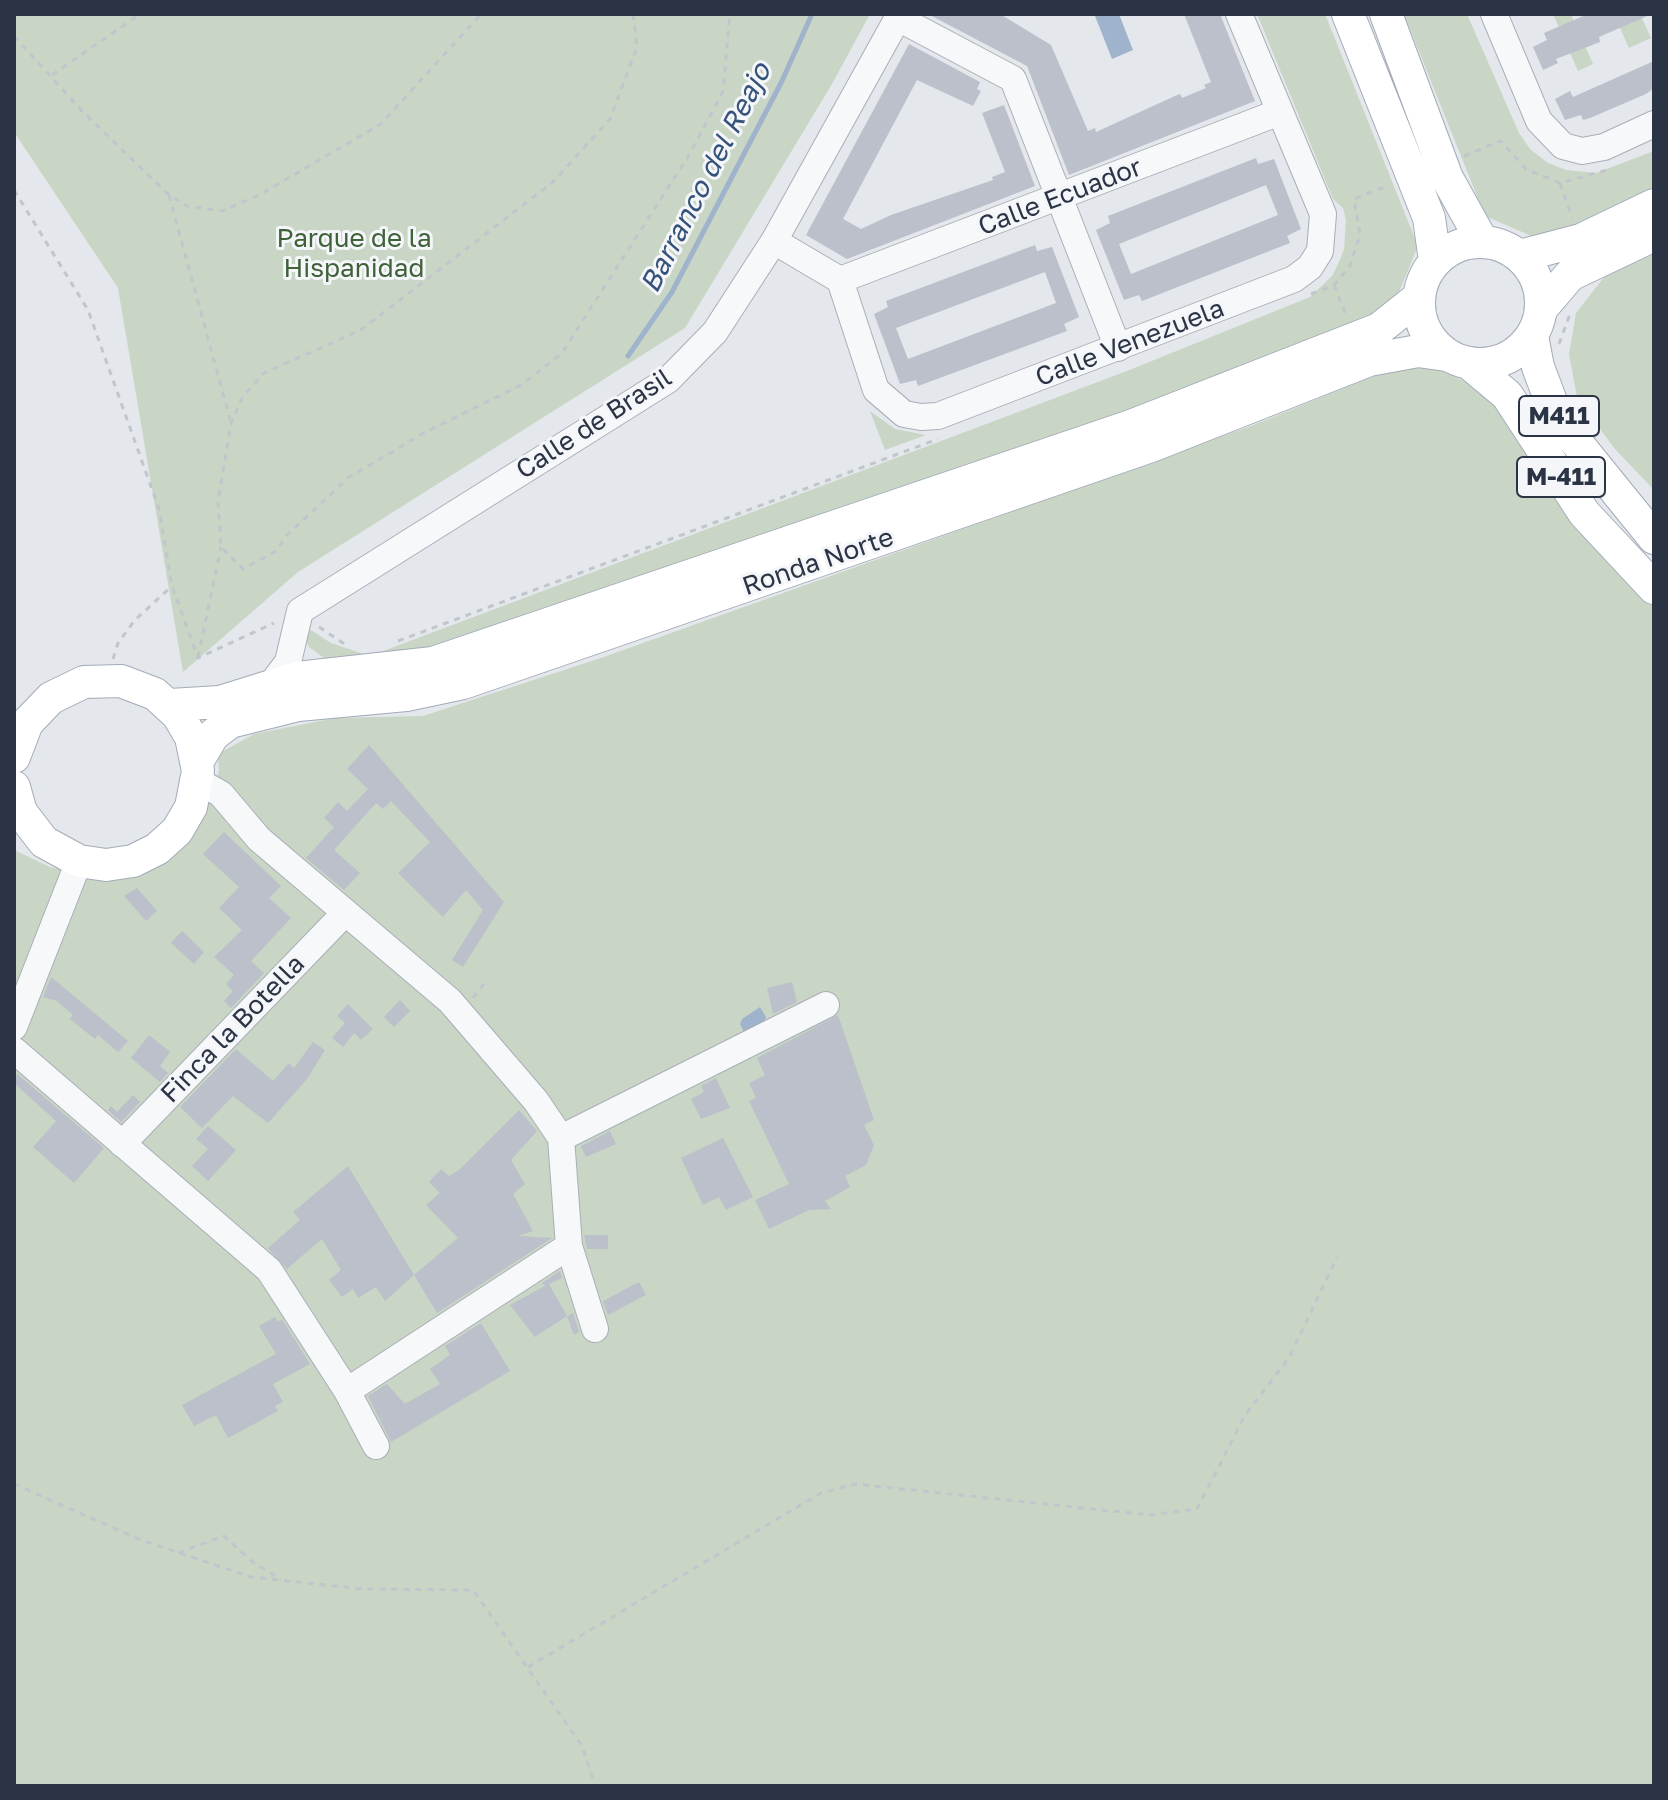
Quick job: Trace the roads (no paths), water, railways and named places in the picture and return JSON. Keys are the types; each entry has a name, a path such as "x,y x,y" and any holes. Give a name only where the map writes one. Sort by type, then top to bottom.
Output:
{"main road":[{"path":"1348,14 1429,218 1435,261"},
{"path":"1386,14 1447,178 1482,241"},
{"path":"1520,256 1581,240 1654,205"},
{"path":"1544,331 1540,289 1533,271 1520,256 1502,245 1482,241 1456,247 1435,261 1421,284 1418,298 1424,330 1458,359 1505,359 1544,331 1570,275 1654,235"},
{"name":"Ronda Norte","path":"170,705 220,702 297,678 433,663 1131,426 1360,337 1398,317 1418,298"},
{"name":"M411","path":"1544,331 1547,391 1569,433 1654,538"},
{"name":"Ronda Norte","path":"14,787 22,831 79,861 106,865 133,861 157,849 177,831 191,807 198,771 213,735 230,722 298,705 406,695 463,683 1151,446 1369,360 1418,351 1458,359"},
{"name":"M-411","path":"1458,359 1507,395 1584,513 1654,588"},
{"path":"14,757 25,710 67,688 102,680 139,686 170,705 186,726 198,771"}],"street":[{"name":"Calle Venezuela","path":"840,280 876,390 904,414 938,416 1294,279 1310,267 1320,251 1323,214 1239,14"},
{"path":"1497,15 1539,121 1563,146 1582,151 1604,147 1654,124"},
{"path":"899,16 1013,79 1118,348"},
{"name":"Calle de Brasil","path":"294,639 300,611 668,380 715,332 774,241 899,16"},
{"name":"Calle Ecuador","path":"840,280 1280,112"},
{"path":"774,241 840,280"},
{"path":"294,639 309,660 331,674"},
{"path":"270,686 288,662 294,639"},
{"path":"198,771 259,839 450,1001 536,1101 561,1138 569,1246 595,1329"},
{"path":"14,1027 79,861"},
{"name":"Finca la Botella","path":"122,1144 344,914"},
{"path":"561,1138 826,1005"},
{"path":"14,1050 269,1270 347,1391 376,1446"},
{"path":"347,1391 569,1246"}],"water":[{"path":"1119,14 1133,50 1112,59 1095,16"},
{"path":"760,1007 766,1017 763,1024 744,1032 740,1024 742,1019"}],"waterway":[{"name":"Barranco del Reajo","path":"628,356 672,292 782,81 812,14"}],"park label":[{"name":"Parque de la Hispanidad","path":"354,254"}]}
